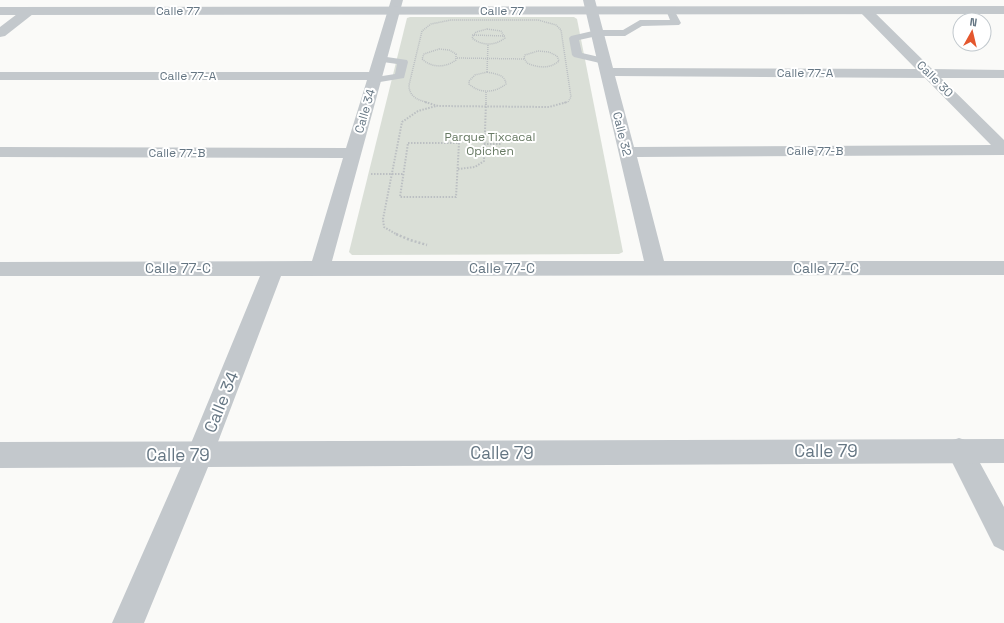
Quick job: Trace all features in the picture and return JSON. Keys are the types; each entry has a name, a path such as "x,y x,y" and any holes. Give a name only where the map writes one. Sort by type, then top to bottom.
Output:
{"street":[{"name":"Calle 77","path":"0,11 395,5 590,5 670,10 1004,10"},
{"name":"Calle 34","path":"320,268 395,5"},
{"name":"Calle 32","path":"590,5 656,268"},
{"name":"Calle 30","path":"865,10 1004,149"},
{"path":"0,33 29,11"},
{"name":"Calle 77-A","path":"605,67 929,74 1004,74"},
{"name":"Calle 77-A","path":"0,76 375,78"},
{"name":"Calle 77-B","path":"627,152 1004,149"},
{"name":"Calle 77-B","path":"0,152 353,153"},
{"name":"Calle 34","path":"128,623 200,455 274,268"},
{"name":"Calle 77-C","path":"0,269 1004,268"},
{"path":"959,450 1004,536"},
{"name":"Calle 79","path":"0,455 1004,451"}],"lane":[{"path":"605,67 577,55 574,38 597,33 625,33 640,23 676,23 670,10"},
{"path":"375,78 400,76 403,62 380,59"}],"path":[{"path":"431,246 401,237 384,226 382,219 402,122 407,117 422,109 438,106 549,107 568,102 571,97 560,28 545,21 532,20 452,20 437,22 426,27 422,31 415,57 409,91 410,95 417,99 438,106"},
{"path":"472,35 477,31 489,29 501,31 505,36"},
{"path":"472,35 505,36"},
{"path":"472,35 472,38 478,42 488,44 503,40 505,36"},
{"path":"488,44 488,72"},
{"path":"457,58 454,52 439,49 424,54 422,59 427,64 438,66 450,64 457,58 524,59"},
{"path":"538,51 554,53 559,60 553,66 542,68 527,64 524,59 525,55 528,53 538,51"},
{"path":"488,72 502,75 506,81 506,84 499,89 486,91 475,89 469,84 469,80 475,75 488,72"},
{"path":"458,169 469,169 480,165 484,161 486,91"},
{"path":"408,143 459,143 456,197 400,197 403,174 408,143"},
{"path":"484,144 501,144"},
{"path":"366,174 403,174"}],"green space":[{"name":"Parque Tixcacal Opichen","path":"574,17 577,19 623,252 619,254 352,255 349,252 407,18"}]}
